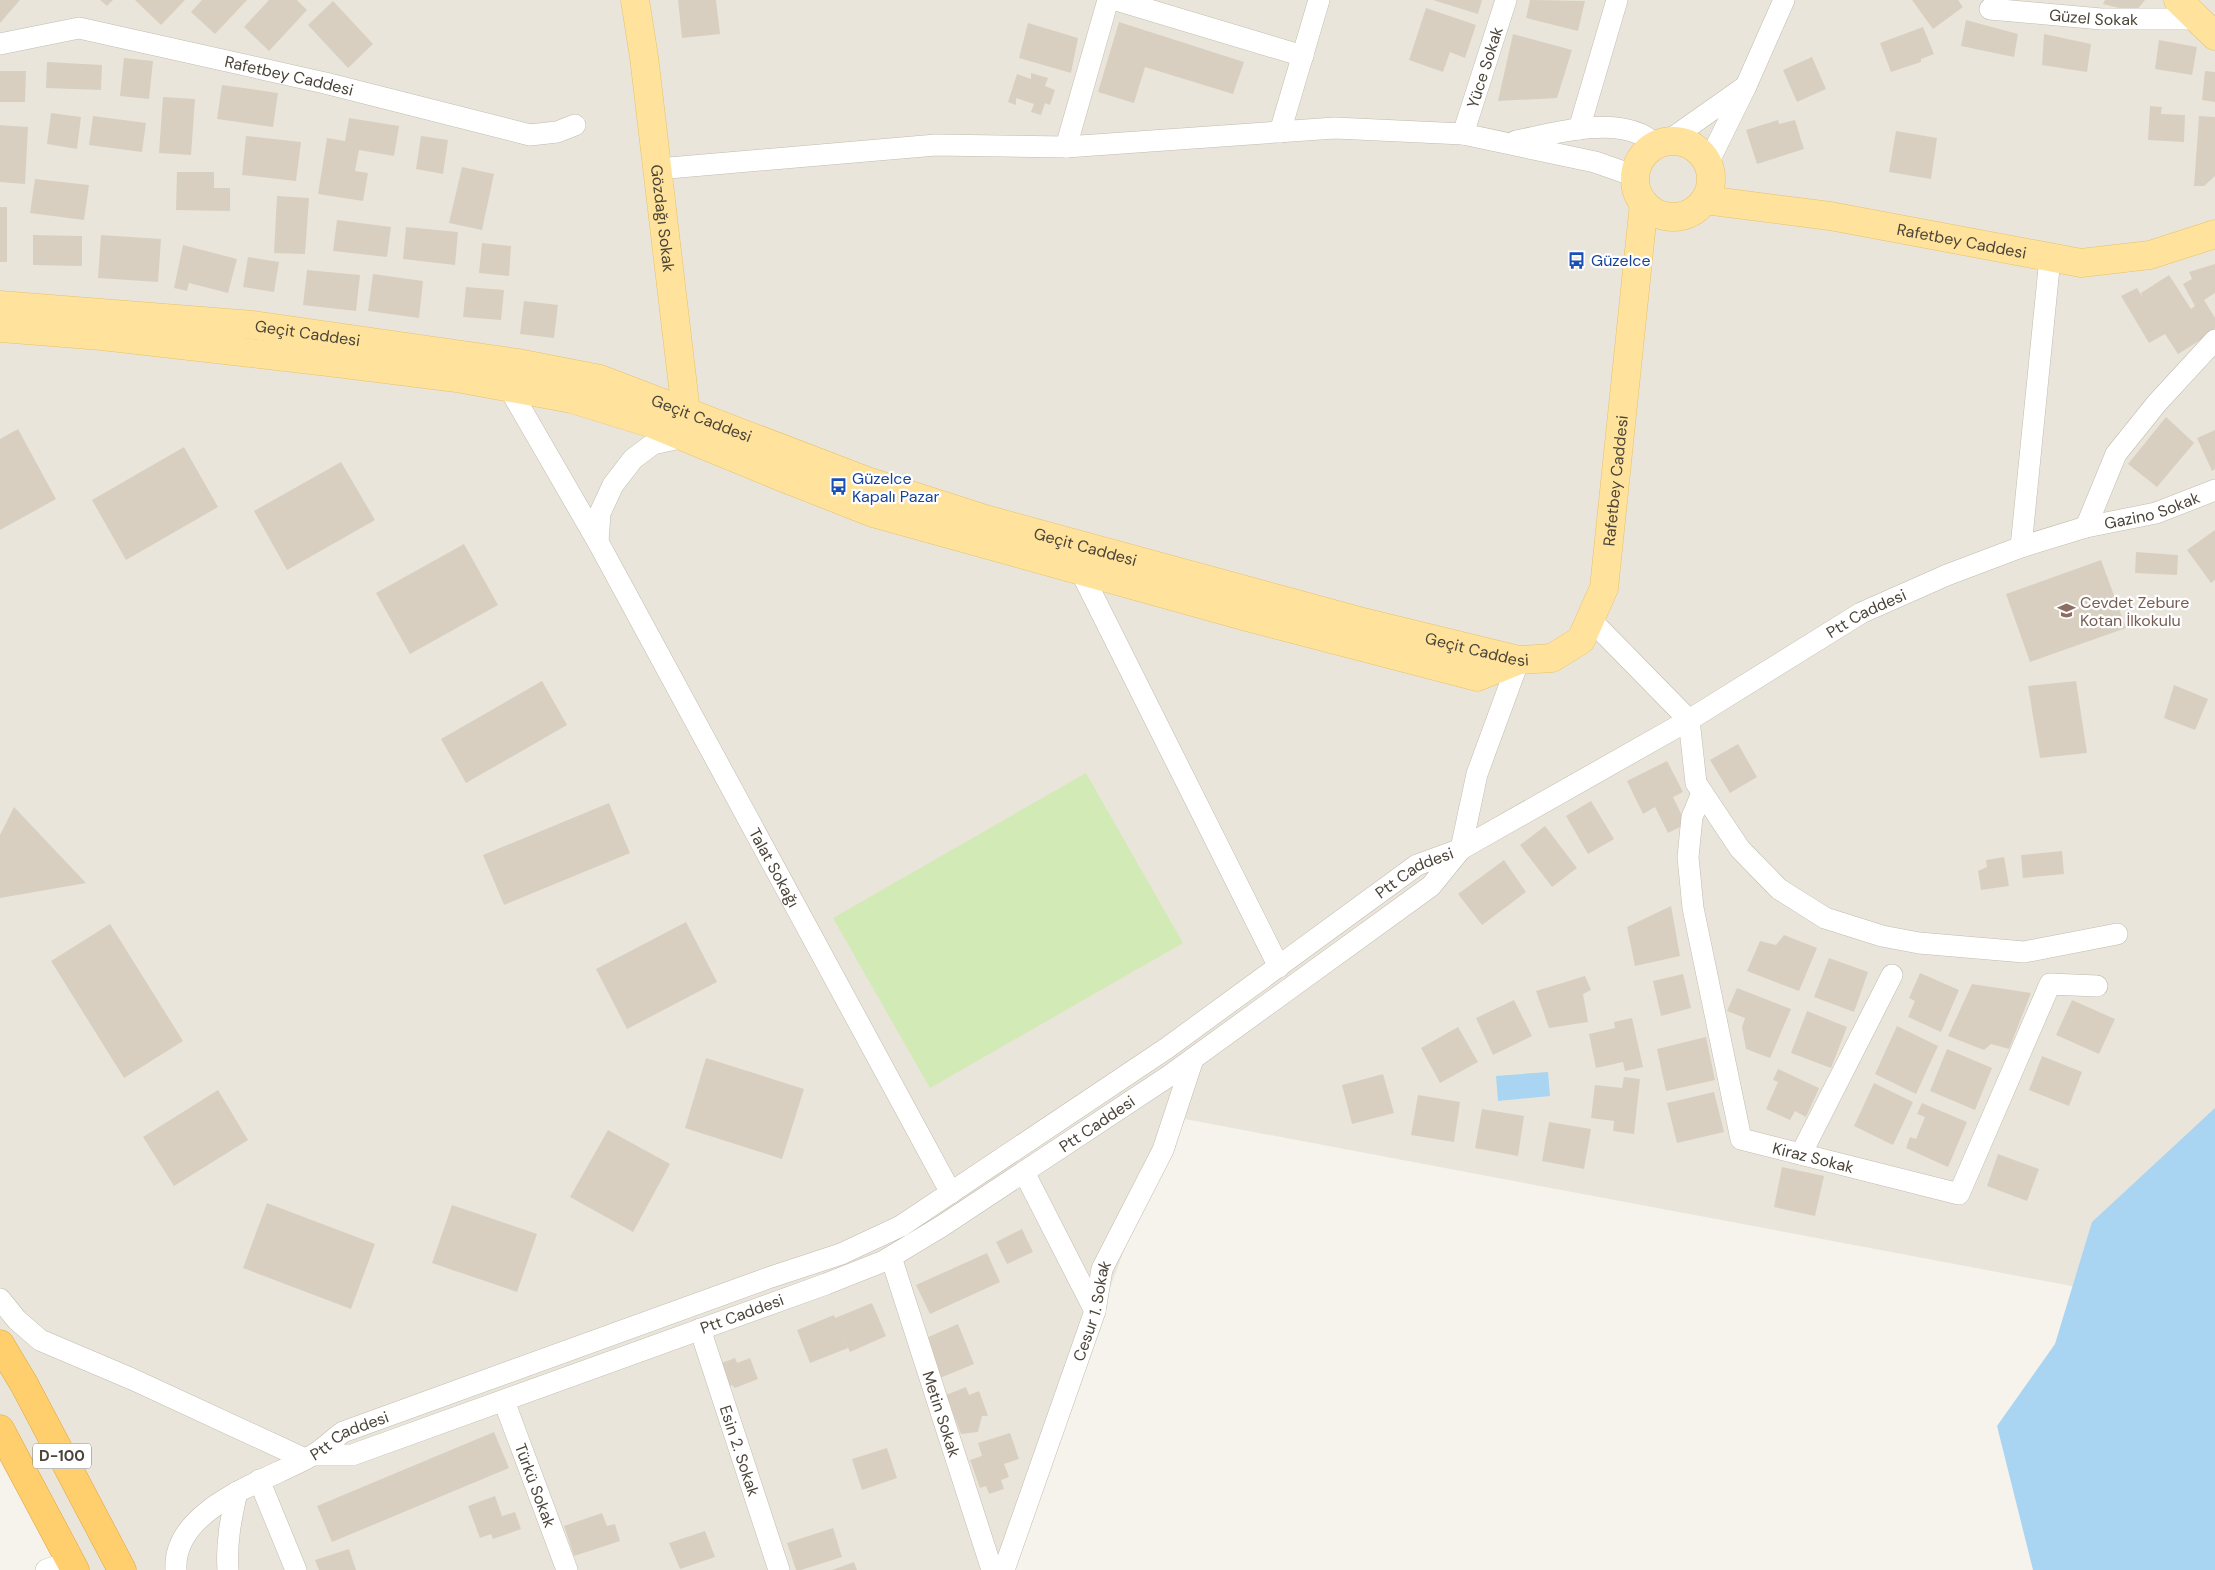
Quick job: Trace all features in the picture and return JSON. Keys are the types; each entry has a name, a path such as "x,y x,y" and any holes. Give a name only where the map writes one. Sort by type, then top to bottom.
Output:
{"highway":[{"name":"D-100","path":"0,1344 24,1384 122,1570"},
{"name":"D-100","path":"0,1430 64,1567"}],"main road":[{"name":"Gözdağı Sokak","path":"635,0 657,169 685,424"},
{"path":"2178,0 2206,27"},
{"path":"1680,142 1691,146 1701,153 1708,163 1711,176 1710,188 1705,200 1691,213 1682,216 1661,215 1644,203 1637,191 1635,176 1638,164 1645,153 1662,143 1680,142"},
{"name":"Rafetbey Caddesi","path":"1705,200 1830,216 2050,258 2081,262 2150,255 2215,234"},
{"name":"Rafetbey Caddesi","path":"1519,660 1552,658 1581,640 1604,588 1644,203"},
{"path":"1639,252 1682,216"},
{"name":"Geçit Caddesi","path":"0,305 253,325 518,363 600,379 685,424 873,513 1247,617 1477,677 1519,660"},
{"name":"Geçit Caddesi","path":"0,328 102,336 337,363 457,378 572,399 650,422 685,424 985,519 1359,621 1519,660"}],"street":[{"path":"1066,146 1108,0"},
{"path":"1116,0 1303,56"},
{"path":"1280,132 1320,0"},
{"name":"Yüce Sokak","path":"1463,134 1506,0"},
{"path":"1579,129 1617,0"},
{"path":"1708,163 1746,86 1784,0"},
{"name":"Güzel Sokak","path":"1990,9 2206,27"},
{"name":"Rafetbey Caddesi","path":"0,44 79,28 325,83 530,136 557,132 575,125"},
{"path":"1506,142 1579,129 1610,128 1642,134 1662,143 1746,86"},
{"path":"657,169 936,145 1066,146 1335,128 1463,134 1596,162 1635,176"},
{"path":"2021,547 2050,258"},
{"path":"2086,528 2116,454 2158,403 2215,340"},
{"name":"Talat Sokağı","path":"509,388 598,542 951,1193"},
{"path":"598,542 600,513 613,485 633,459 685,424"},
{"name":"Gazino Sokak","path":"2086,528 2156,513 2215,490"},
{"name":"Ptt Caddesi","path":"309,1457 343,1432 771,1277 841,1254 901,1226 1167,1048 1417,865 1461,849 1689,720 1861,613 1947,575 2021,547 2086,528"},
{"path":"1080,570 1279,967"},
{"path":"1590,619 1689,720 1696,783 1740,849 1779,889 1825,918 1882,936 1919,943 2024,952 2117,934"},
{"path":"1461,849 1476,774 1519,660"},
{"name":"Kiraz Sokak","path":"1702,793 1692,817 1688,857 1692,899 1741,1139 1959,1194 2050,984 2097,986"},
{"name":"Ptt Caddesi","path":"309,1457 352,1455 826,1284 891,1257 942,1226 1193,1059 1431,886 1461,849"},
{"path":"1801,1154 1892,975"},
{"name":"Cesur 1. Sokak","path":"1004,1570 1095,1311 1102,1268 1162,1150 1193,1059"},
{"path":"1024,1172 1095,1311"},
{"name":"Metin Sokak","path":"891,1257 992,1570"},
{"path":"0,1299 17,1320 40,1340 309,1457"},
{"name":"Esin 2. Sokak","path":"700,1329 779,1570"},
{"name":"Türkü Sokak","path":"504,1400 565,1569"},
{"path":"176,1570 176,1557 187,1532 212,1509 259,1480 309,1457"},
{"path":"259,1480 296,1570"},
{"path":"228,1570 227,1556 230,1523 237,1492"}],"shaded area":[{"path":"0,0 2215,0 2215,1313 1174,1117 1004,1570 75,1570 0,1457"}],"green space":[{"path":"1086,773 1183,943 930,1088 833,918"}],"water":[{"path":"1548,1072 1550,1096 1498,1101 1496,1076"},
{"path":"2215,1108 2215,1570 2033,1570 1997,1426 2055,1344 2092,1222"}],"building":[{"path":"0,0 20,0 0,23"},
{"path":"100,0 113,0 107,6"},
{"path":"135,0 185,0 161,25"},
{"path":"202,0 247,0 215,34 191,12"},
{"path":"269,0 297,0 307,10 269,51 244,27"},
{"path":"678,0 716,0 720,34 682,38"},
{"path":"1433,0 1482,0 1478,14"},
{"path":"1530,0 1585,1 1578,31 1526,18"},
{"path":"1912,0 1958,0 1963,7 1933,29"},
{"path":"2105,0 2145,0 2135,12 2103,4"},
{"path":"333,1 373,44 348,68 308,25"},
{"path":"1426,8 1476,25 1465,58 1450,52 1443,72 1409,60"},
{"path":"1966,20 2018,34 2014,57 1961,46"},
{"path":"1119,22 1244,62 1233,94 1145,67 1134,103 1098,92"},
{"path":"1028,23 1078,38 1071,73 1019,58"},
{"path":"1923,27 1934,54 1921,59 1921,62 1891,72 1880,43"},
{"path":"1513,34 1572,50 1557,98 1498,101"},
{"path":"2044,34 2091,44 2087,72 2042,65"},
{"path":"2159,40 2197,47 2192,75 2155,69"},
{"path":"1812,57 1826,89 1797,102 1783,70"},
{"path":"124,58 153,61 149,99 120,96"},
{"path":"47,62 102,65 101,90 46,88"},
{"path":"0,71 26,71 25,102 0,102"},
{"path":"2205,71 2215,72 2215,102 2202,100"},
{"path":"1031,73 1048,78 1045,86 1055,90 1050,105 1045,103 1041,115 1031,112 1034,104 1016,98 1016,105 1008,102 1017,74 1031,79"},
{"path":"222,85 278,93 273,127 217,119"},
{"path":"163,97 195,99 191,155 159,153"},
{"path":"2150,106 2162,107 2161,114 2185,115 2184,142 2148,140"},
{"path":"51,113 81,117 77,149 47,144"},
{"path":"93,116 146,123 142,152 89,145"},
{"path":"2199,116 2215,117 2215,176 2204,186 2194,186"},
{"path":"349,118 399,126 394,156 359,150 355,171 368,173 363,201 318,194 327,138 345,141"},
{"path":"1778,120 1779,124 1795,120 1804,149 1757,164 1746,130"},
{"path":"0,125 28,127 25,184 0,182"},
{"path":"1896,131 1937,138 1931,179 1889,172"},
{"path":"246,136 301,142 296,181 242,175"},
{"path":"421,136 448,140 443,174 416,169"},
{"path":"462,167 494,174 482,230 449,223"},
{"path":"177,172 214,172 214,188 230,188 230,211 176,210"},
{"path":"35,179 89,185 84,220 30,213"},
{"path":"277,196 309,198 305,254 274,253"},
{"path":"0,207 7,207 7,262 0,262"},
{"path":"337,220 391,227 387,257 333,251"},
{"path":"406,227 458,232 455,265 403,259"},
{"path":"33,235 82,236 82,266 33,265"},
{"path":"101,235 161,239 158,282 98,278"},
{"path":"482,243 511,246 509,276 479,273"},
{"path":"183,245 237,259 228,293 189,283 187,291 174,288"},
{"path":"248,257 279,262 274,292 243,287"},
{"path":"2215,264 2215,293 2204,300 2215,318 2215,331 2178,354 2165,334 2149,343 2121,296 2137,288 2143,298 2141,293 2169,275 2191,309 2195,306 2183,284 2192,279 2189,272"},
{"path":"307,270 360,275 356,311 303,305"},
{"path":"373,274 423,281 419,318 368,311"},
{"path":"466,287 504,290 501,320 463,317"},
{"path":"524,301 558,305 554,338 520,334"},
{"path":"2166,417 2194,443 2157,487 2128,464"},
{"path":"18,429 56,499 0,530 0,439"},
{"path":"2215,430 2215,469 2212,471 2197,438"},
{"path":"184,447 218,507 126,560 92,500"},
{"path":"341,462 375,520 287,570 254,511"},
{"path":"2215,530 2215,580 2211,583 2187,550"},
{"path":"464,544 498,605 410,654 376,593"},
{"path":"2136,552 2178,555 2177,575 2135,573"},
{"name":"Cevdet Zebure Kotan İlkokulu","path":"2101,560 2126,628 2030,662 2006,594"},
{"path":"542,681 567,725 466,783 441,739"},
{"path":"2076,681 2087,753 2040,758 2028,686"},
{"path":"2174,685 2208,699 2195,730 2164,718"},
{"path":"1738,744 1757,777 1730,793 1710,760"},
{"path":"1667,761 1683,792 1673,797 1686,824 1668,833 1655,807 1643,814 1627,781"},
{"path":"1591,801 1614,839 1588,854 1566,816"},
{"path":"609,803 630,853 504,905 483,855"},
{"path":"14,807 86,883 0,898 0,835"},
{"path":"1545,826 1577,868 1552,887 1520,845"},
{"path":"2062,851 2064,874 2023,878 2021,855"},
{"path":"2004,857 2009,886 1981,890 1978,871 1987,867 1986,860"},
{"path":"1504,860 1526,892 1482,925 1458,894"},
{"path":"1671,906 1680,956 1635,966 1627,927"},
{"path":"686,922 717,982 627,1029 596,969"},
{"path":"110,924 183,1041 124,1078 51,961"},
{"path":"1784,935 1817,948 1799,991 1747,971 1760,941 1776,945"},
{"path":"1829,958 1868,972 1854,1012 1814,997"},
{"path":"1920,973 1959,990 1941,1032 1908,1017 1915,1001 1909,998"},
{"path":"1683,974 1691,1008 1661,1016 1653,981"},
{"path":"1585,976 1591,990 1583,994 1588,1022 1549,1028 1536,991"},
{"path":"1972,984 2031,993 2009,1049 1991,1044 1984,1050 1948,1036"},
{"path":"1737,988 1791,1009 1770,1058 1746,1049 1742,1027 1745,1018 1727,1011"},
{"path":"1514,1000 1532,1036 1493,1055 1476,1018"},
{"path":"2072,1000 2115,1019 2099,1054 2056,1035"},
{"path":"1807,1011 1847,1027 1831,1068 1791,1053"},
{"path":"1632,1018 1643,1067 1625,1071 1623,1062 1596,1068 1589,1034 1615,1028 1614,1022"},
{"path":"1897,1026 1938,1046 1916,1094 1875,1074"},
{"path":"1458,1027 1478,1062 1440,1083 1421,1048"},
{"path":"1706,1037 1715,1080 1666,1091 1657,1049"},
{"path":"1947,1049 1992,1068 1975,1110 1930,1091"},
{"path":"2042,1056 2082,1072 2069,1106 2029,1090"},
{"path":"706,1058 804,1089 782,1159 685,1128"},
{"path":"1778,1069 1819,1088 1806,1117 1795,1111 1790,1120 1766,1109 1778,1082 1773,1080"},
{"path":"1383,1074 1394,1113 1352,1124 1342,1085"},
{"path":"1624,1077 1640,1079 1634,1134 1613,1131 1614,1121 1591,1118 1595,1085 1622,1088"},
{"path":"1874,1083 1913,1102 1893,1145 1854,1126"},
{"path":"218,1090 248,1140 174,1186 143,1137"},
{"path":"1714,1092 1724,1132 1677,1143 1667,1103"},
{"path":"1418,1095 1460,1102 1454,1142 1411,1135"},
{"path":"1922,1103 1967,1122 1948,1167 1906,1148 1910,1137 1916,1139 1925,1117 1917,1114"},
{"path":"1482,1109 1524,1116 1518,1156 1475,1148"},
{"path":"1549,1122 1591,1129 1584,1169 1542,1161"},
{"path":"608,1130 670,1164 633,1232 570,1197"},
{"path":"1998,1154 2039,1169 2027,1201 1987,1186"},
{"path":"1782,1167 1824,1176 1815,1216 1774,1207"},
{"path":"267,1203 375,1244 351,1309 243,1268"},
{"path":"452,1205 537,1234 517,1292 432,1263"},
{"path":"1022,1229 1033,1252 1007,1264 996,1242"},
{"path":"987,1253 1000,1282 930,1314 916,1285"},
{"path":"872,1303 886,1336 850,1352 839,1327 848,1348 810,1363 797,1330 834,1315 835,1318"},
{"path":"958,1324 974,1364 940,1378 926,1338"},
{"path":"735,1358 737,1363 750,1358 758,1379 735,1388 732,1385 728,1387 719,1364"},
{"path":"966,1387 969,1395 979,1391 988,1416 982,1416 978,1432 961,1434 946,1395"},
{"path":"494,1432 509,1468 332,1542 317,1506"},
{"path":"1010,1433 1019,1459 1004,1464 1009,1477 1001,1480 1004,1489 989,1494 986,1486 980,1488 970,1460 982,1456 978,1443"},
{"path":"887,1448 897,1478 862,1490 852,1459"},
{"path":"495,1496 502,1516 515,1512 521,1529 493,1539 491,1534 480,1538 468,1506"},
{"path":"602,1513 607,1526 615,1524 620,1541 574,1556 564,1526"},
{"path":"833,1528 842,1557 796,1570 787,1543"},
{"path":"705,1531 715,1557 680,1569 669,1543"},
{"path":"349,1549 356,1570 319,1570 315,1560"},
{"path":"854,1562 857,1570 832,1570"}],"place":[{"name":"Güzelce","path":"1577,260"},
{"name":"Güzelce Kapalı Pazar","path":"838,487"},
{"name":"Cevdet Zebure Kotan İlkokulu","path":"2066,611"}]}
